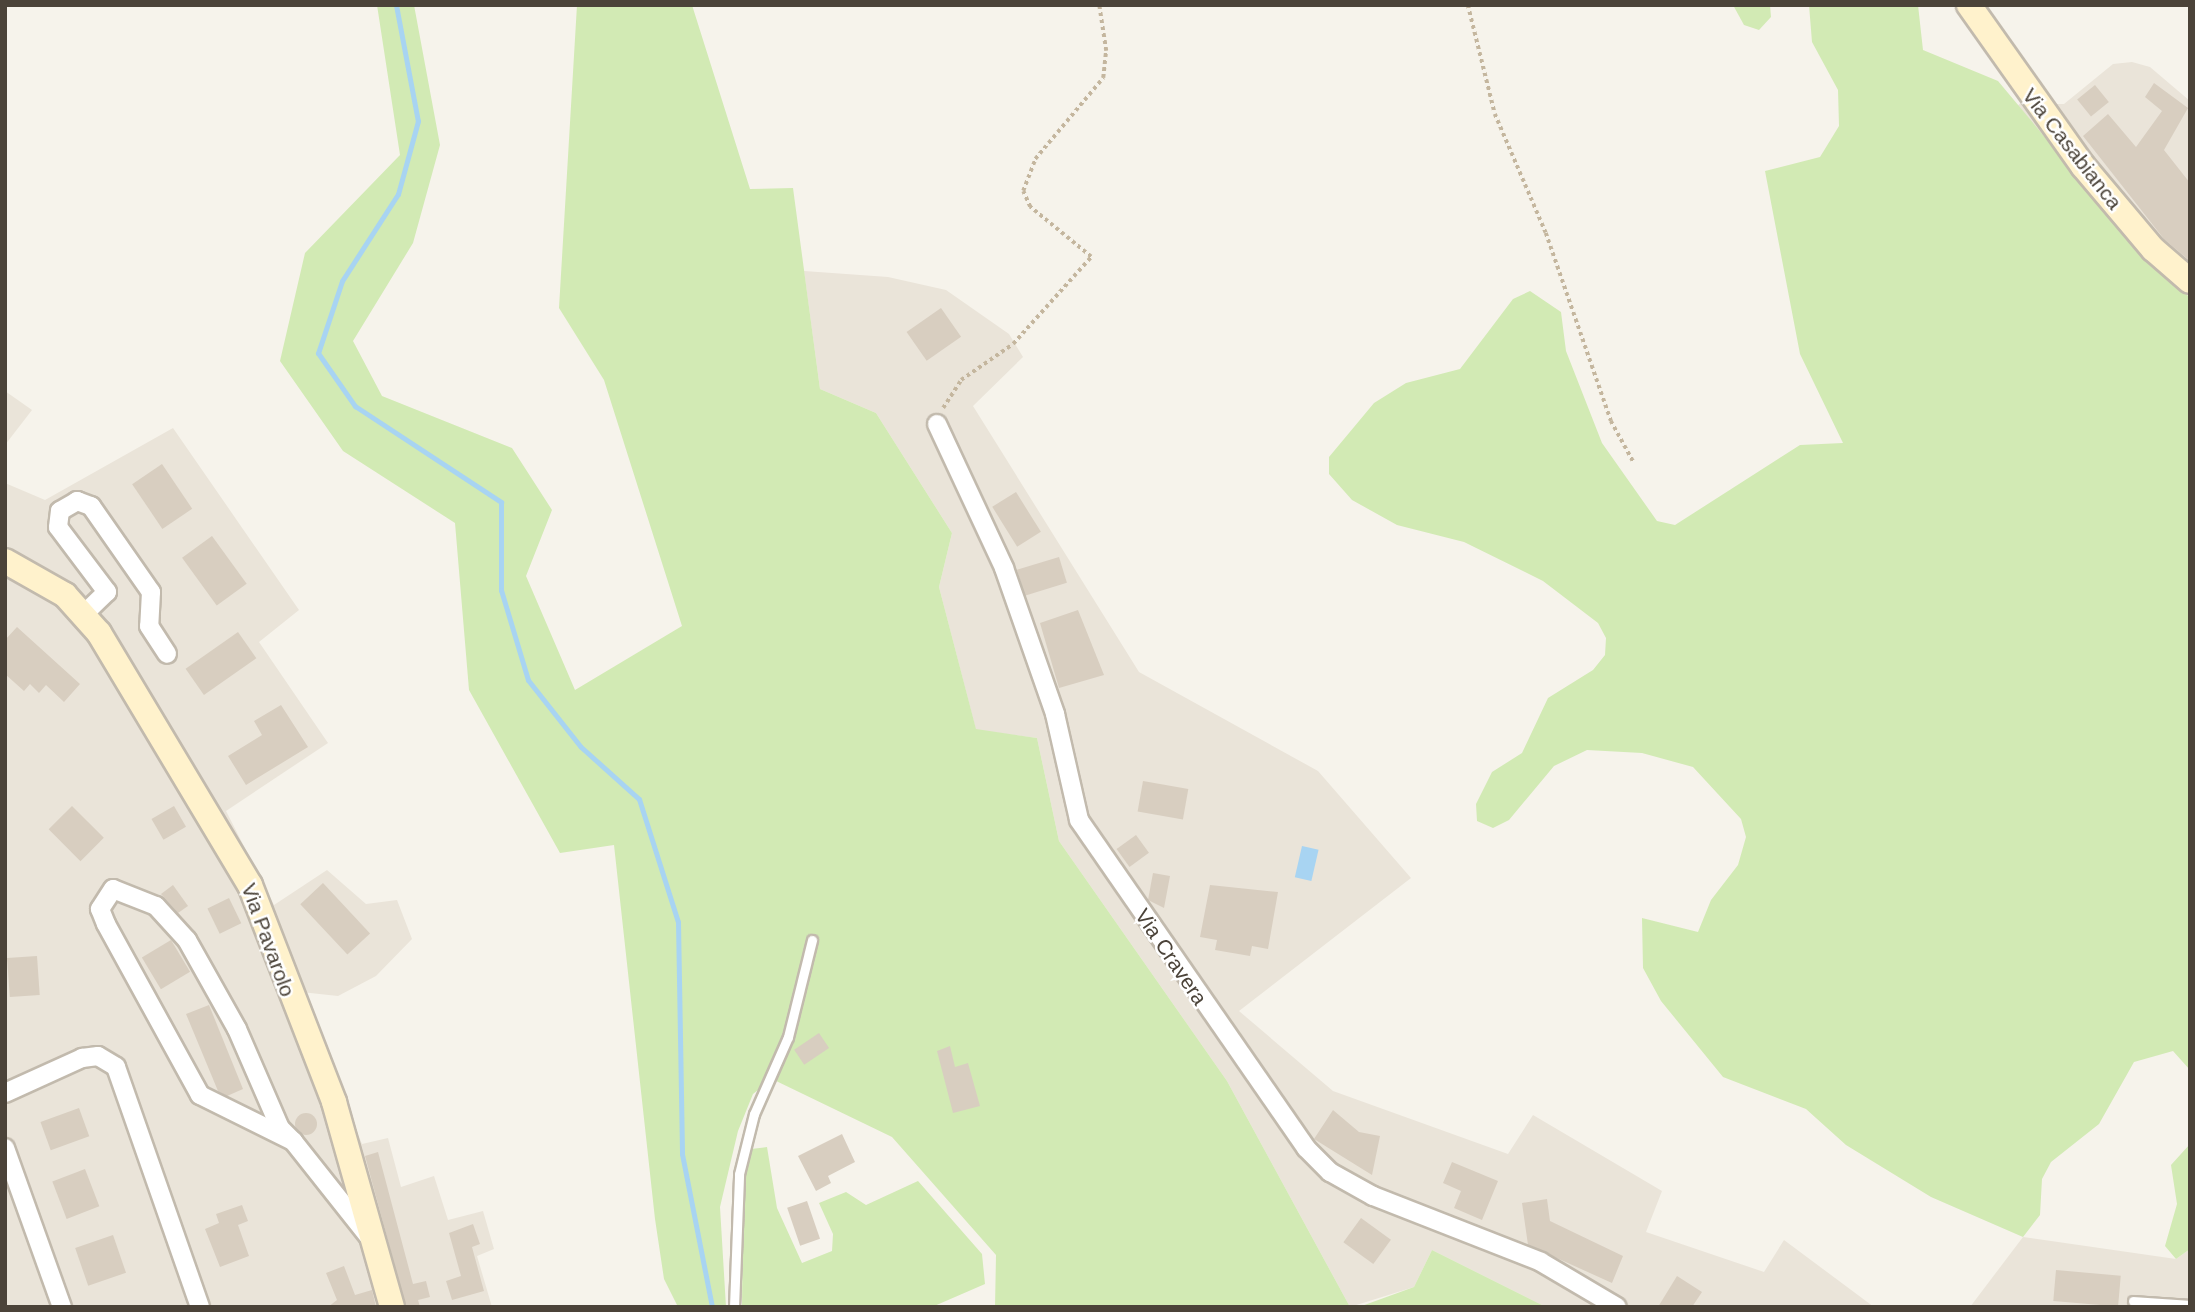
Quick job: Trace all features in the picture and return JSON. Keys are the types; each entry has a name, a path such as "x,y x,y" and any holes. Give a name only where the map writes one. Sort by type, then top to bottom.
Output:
{"street":[{"name":"Via Casabianca","path":"1969,5 2083,166 2153,249 2190,281"},
{"name":"Via Cravera","path":"937,424 1004,569 1055,714 1079,820 1306,1148 1330,1172 1373,1196 1529,1256 1617,1307"},
{"path":"84,614 107,592 58,527 60,511 77,501 92,506 151,592 149,626 167,654"},
{"name":"Via Pavarolo","path":"5,561 65,595 84,614 250,885 334,1102 392,1307"},
{"path":"293,1141 200,1095 106,924 100,909 113,889 156,906 187,940 237,1029 279,1128 293,1141 374,1242"},
{"path":"5,1093 82,1058 98,1056 116,1066 200,1307"},
{"path":"5,1148 62,1307"}],"lane":[{"path":"734,1307 739,1174 754,1114 788,1037 812,940"},
{"path":"2133,1301 2190,1305"}],"path":[{"path":"937,424 961,380 1013,344 1091,257 1030,207 1023,191 1035,159 1103,78 1106,51 1099,5"},
{"path":"1468,5 1494,114 1546,233 1611,421 1633,461"}],"shaded area":[{"path":"2132,62 2150,67 2190,101 2190,298 2017,106 2041,88 2054,104 2064,104 2113,64"},
{"path":"804,271 888,277 946,290 1009,334 1023,357 973,406 1139,672 1318,771 1411,878 1239,1011 1333,1091 1508,1154 1533,1115 1662,1191 1646,1232 1764,1272 1784,1240 1874,1307 1546,1307 1432,1250 1414,1287 1350,1307 1227,1081 1059,841 1037,738 976,730 939,587 952,533 876,413 820,389"},
{"path":"5,391 32,410 5,445"},
{"path":"173,428 299,610 259,642 328,743 226,811 274,905 327,870 366,904 397,900 412,939 376,976 338,996 301,992 362,1144 388,1138 401,1187 434,1176 448,1220 483,1211 494,1249 477,1256 492,1307 5,1307 5,483 45,500"},
{"path":"2023,1237 2176,1259 2190,1249 2190,1307 1970,1307"}],"green space":[{"path":"377,5 414,5 440,145 413,243 353,341 382,396 512,448 552,510 526,576 575,690 682,626 604,380 559,308 577,5 692,5 750,189 793,188 820,389 876,413 952,533 939,587 976,729 1037,738 1059,841 1227,1081 1350,1307 995,1307 996,1255 892,1137 772,1079 753,1094 738,1131 720,1207 726,1307 678,1307 664,1279 655,1219 614,845 560,853 469,690 455,523 343,451 280,361 305,253 400,155"},
{"path":"1733,5 1770,5 1771,17 1759,30 1744,25"},
{"path":"1809,5 1918,5 1923,50 1998,81 2120,227 2190,298 2190,1070 2173,1051 2134,1062 2099,1124 2051,1162 2042,1179 2040,1215 2023,1237 1931,1197 1846,1145 1806,1109 1723,1077 1661,1001 1643,968 1642,918 1698,932 1711,900 1738,865 1746,837 1741,819 1693,767 1642,753 1587,750 1554,766 1509,820 1493,828 1477,821 1476,804 1492,772 1522,753 1548,698 1593,670 1605,655 1606,638 1598,623 1543,581 1464,542 1397,525 1352,500 1329,474 1329,457 1374,403 1406,383 1460,369 1513,299 1530,291 1561,312 1566,351 1602,443 1657,521 1675,525 1800,445 1843,443 1800,354 1765,171 1820,157 1839,126 1838,90 1812,42"},
{"path":"2190,1144 2190,1249 2176,1259 2165,1246 2177,1204 2171,1165"},
{"path":"767,1147 777,1208 802,1263 832,1251 833,1234 819,1203 846,1192 866,1205 918,1181 982,1254 985,1284 932,1307 742,1307 743,1176 751,1149"},
{"path":"1432,1250 1546,1307 1359,1307 1414,1287"}],"water":[{"path":"1302,846 1319,850 1311,881 1295,877"}],"building":[{"path":"2154,83 2188,108 2164,150 2190,183 2190,261 2164,239 2083,136 2108,114 2136,147 2162,111 2145,97"},
{"path":"2095,85 2109,102 2091,117 2077,99"},
{"path":"941,308 961,337 927,361 907,332"},
{"path":"162,464 192,509 162,529 132,484"},
{"path":"1016,492 1041,532 1017,547 992,507"},
{"path":"212,536 247,584 217,605 182,558"},
{"path":"1059,557 1067,583 1025,596 1017,570"},
{"path":"1078,610 1104,675 1059,688 1040,623"},
{"path":"17,627 80,684 64,702 46,685 39,693 30,684 24,691 5,674 5,640"},
{"path":"238,632 256,658 204,695 186,669"},
{"path":"281,705 308,747 246,785 228,756 262,735 254,721"},
{"path":"1143,781 1188,789 1183,820 1138,812"},
{"path":"72,806 104,838 80,861 49,829"},
{"path":"174,806 186,827 163,840 151,819"},
{"path":"1136,835 1149,853 1130,867 1117,849"},
{"path":"1153,873 1170,876 1164,908 1148,900"},
{"path":"323,883 370,933 347,955 300,904"},
{"path":"173,885 188,906 178,913 161,894"},
{"path":"1210,885 1278,892 1268,949 1252,946 1250,956 1215,950 1217,940 1200,937"},
{"path":"229,898 241,923 220,934 207,909"},
{"path":"171,940 190,972 161,989 142,958"},
{"path":"37,956 40,995 10,997 7,958"},
{"path":"209,1005 243,1089 227,1096 218,1091 186,1014"},
{"path":"819,1033 829,1048 804,1065 794,1050"},
{"path":"950,1046 955,1067 968,1063 980,1106 953,1113 937,1051"},
{"path":"79,1108 89,1136 51,1150 40,1122"},
{"path":"1333,1110 1359,1132 1380,1136 1372,1175 1314,1139"},
{"path":"306,1113 314,1116 317,1124 314,1132 306,1135 298,1132 295,1124 298,1116"},
{"path":"842,1134 855,1162 828,1176 831,1183 816,1191 798,1156"},
{"path":"378,1152 413,1284 426,1281 430,1297 418,1300 420,1307 406,1307 365,1156"},
{"path":"1452,1162 1498,1181 1482,1220 1454,1208 1461,1191 1443,1183"},
{"path":"85,1169 99,1206 67,1219 52,1182"},
{"path":"1547,1199 1550,1221 1623,1256 1612,1283 1528,1245 1522,1203"},
{"path":"807,1201 820,1239 800,1246 787,1208"},
{"path":"242,1205 248,1221 238,1225 249,1256 220,1267 205,1229 219,1223 216,1214"},
{"path":"1361,1218 1391,1240 1373,1264 1343,1242"},
{"path":"473,1224 480,1244 472,1247 484,1291 452,1300 446,1281 461,1276 449,1233"},
{"path":"113,1235 126,1273 88,1286 75,1248"},
{"path":"344,1266 355,1295 372,1290 376,1307 328,1307 337,1300 326,1273"},
{"path":"2056,1270 2121,1276 2118,1307 2053,1301"},
{"path":"1677,1276 1702,1292 1692,1307 1658,1307"}],"waterway":[{"path":"396,5 418,121 398,194 342,281 318,353 355,406 501,502 501,590 528,680 581,747 639,799 678,922 682,1154 712,1307"}]}
